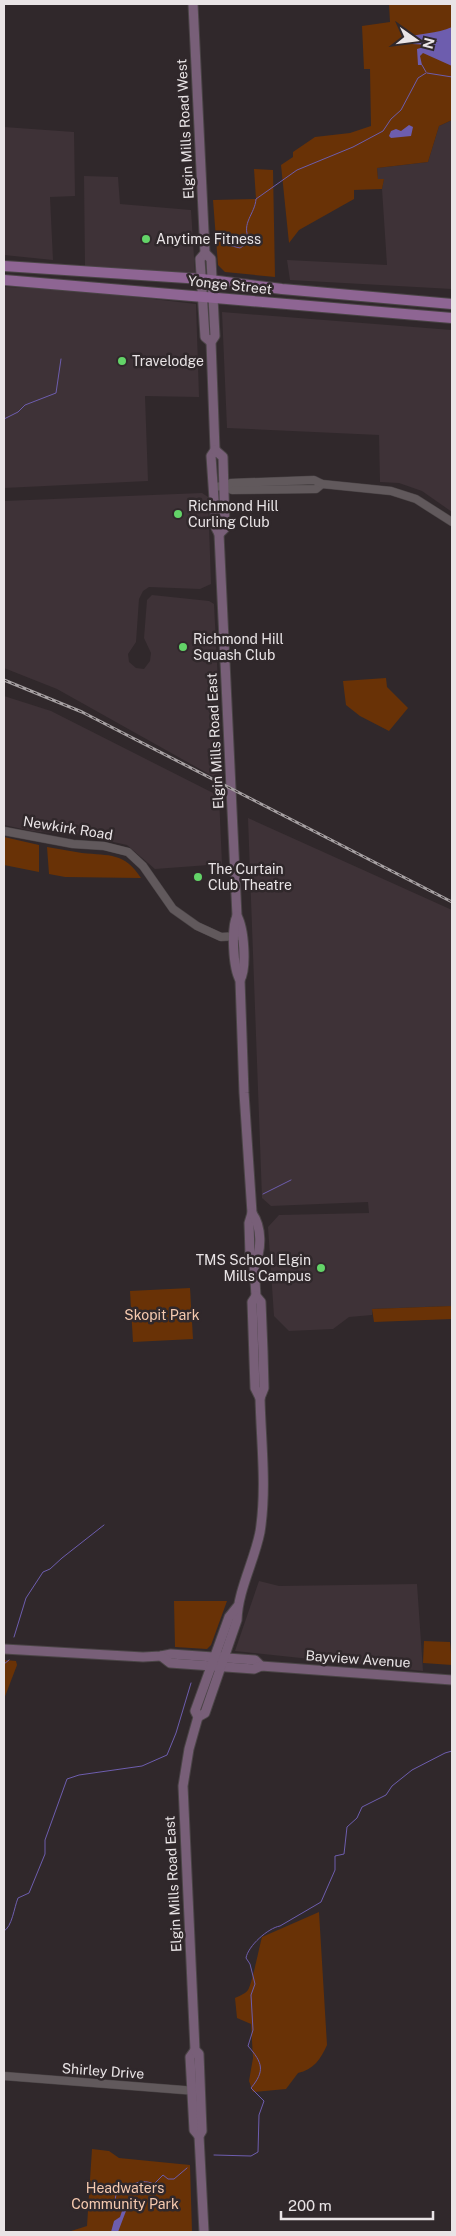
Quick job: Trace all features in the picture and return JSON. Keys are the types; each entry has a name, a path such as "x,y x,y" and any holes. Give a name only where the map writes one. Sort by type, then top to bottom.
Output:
{"main road":[{"name":"Elgin Mills Road West","path":"193,4 205,253 211,259 214,298"},
{"name":"Elgin Mills Road West","path":"202,279 200,259 205,253"},
{"name":"Yonge Street","path":"4,266 202,279 452,304"},
{"name":"Elgin Mills Road East","path":"202,279 205,337 211,342"},
{"name":"Yonge Street","path":"4,280 452,318"},
{"name":"Elgin Mills Road East","path":"204,2232 199,2136 194,2130 197,2092 190,2057 195,2050 183,1805 185,1766 198,1717 205,1713 218,1662 237,1620 237,1607 254,1559 262,1516 263,1489 260,1398 255,1388 252,1302 256,1296 254,1265 250,1255 249,1223 252,1213 244,1093 240,980 244,971 234,924 237,916 219,534 216,528 211,456 215,450 211,342 215,336 214,298"},
{"name":"Elgin Mills Road East","path":"215,450 222,457 224,486 225,528 219,534"},
{"name":"Bayview Avenue","path":"4,1649 161,1656 170,1663 218,1662 254,1669 262,1666 452,1680"}],"street":[{"path":"213,487 224,486 232,490 316,489 322,484 391,491 416,499 452,522"},
{"name":"Newkirk Road","path":"4,831 73,844 104,846 128,852 143,866 173,909 197,926 222,937 238,936"},
{"name":"Shirley Drive","path":"4,2076 197,2092"}],"shaded area":[{"path":"452,27 452,66 423,53 420,56 422,65 418,65 417,49 430,45 412,44 402,40 409,36"},
{"path":"452,120 452,289 290,280 287,260 387,265 382,189 384,179 378,179 377,168 428,162 439,126"},
{"path":"409,125 413,127 411,136 391,138 389,136 391,131 396,129 401,131"},
{"path":"4,127 74,132 75,196 50,197 53,260 4,255"},
{"path":"84,176 118,177 120,204 191,210 195,273 85,267"},
{"path":"4,287 66,289 196,304 199,397 145,396 148,481 4,488"},
{"path":"222,312 452,330 452,512 422,491 399,483 380,482 379,435 227,428"},
{"path":"202,493 208,497 211,584 200,589 149,587 143,591 139,599 136,642 128,654 129,662 136,668 144,669 150,661 151,653 144,638 147,600 152,595 209,601 214,604 223,782 57,689 4,668 4,501"},
{"path":"4,696 51,711 219,796 222,864 155,869 127,845 91,837 32,831 4,825"},
{"path":"248,818 452,910 452,1306 372,1309 372,1315 349,1317 333,1329 289,1331 274,1316 268,1227 279,1215 369,1213 368,1202 271,1206 262,1198"},
{"path":"259,1581 279,1586 417,1584 423,1671 235,1651"},
{"path":"115,2202 126,2211 118,2232 111,2232 114,2221 120,2217 122,2211 116,2207"}],"green space":[{"path":"389,4 452,4 452,120 439,126 428,162 377,168 378,179 384,179 382,189 354,190 354,199 299,230 289,243 281,165 293,157 293,152 315,137 350,133 371,126 370,69 364,69 362,26 390,22"},
{"path":"254,169 273,170 275,277 225,272 218,265 213,200 256,199"},
{"path":"386,678 387,687 408,708 389,731 360,716 346,705 343,681"},
{"path":"4,837 39,845 39,872 4,865"},
{"path":"47,847 116,857 129,864 141,878 65,877 49,874"},
{"name":"Skopit Park","path":"190,1288 193,1339 133,1342 130,1291"},
{"path":"452,1306 452,1319 374,1322 372,1309"},
{"path":"174,1601 227,1601 211,1645 207,1649 175,1647"},
{"path":"424,1641 450,1642 452,1665 423,1663"},
{"path":"4,1660 16,1661 17,1665 4,1699"},
{"path":"319,1912 327,2045 316,2063 303,2072 298,2073 286,2089 253,2092 249,2081 253,2058 251,2024 237,2018 235,1998 245,1993 250,1986 262,1937"},
{"name":"Headwaters Community Park","path":"92,2149 109,2151 119,2158 190,2165 192,2232 68,2232 87,2226"}],"waterway":[{"path":"422,65 426,72"},
{"path":"224,244 240,248 248,243 247,223 256,199 297,170 353,147 383,131 391,119 401,110 418,78 426,73"},
{"path":"427,73 452,77"},
{"path":"4,419 18,412 25,405 56,393 61,359"},
{"path":"263,1194 291,1180"},
{"path":"14,1637 26,1598 43,1572 50,1569 104,1525"},
{"path":"4,1664 9,1660"},
{"path":"4,1931 11,1921 18,1898 29,1893 45,1854 45,1840 67,1779 79,1775 142,1766 167,1755 176,1733 191,1683"},
{"path":"214,2155 251,2156 258,2152 259,2115 264,2101 251,2088 259,2077 260,2067 257,2057 248,2046 253,2030 251,1995 255,1984 250,1964 246,1958 250,1948 270,1930 321,1902 335,1870 335,1856 344,1854 347,1827 357,1818 362,1807 386,1795 392,1786 412,1770 452,1751"},
{"path":"115,2201 116,2194 139,2182 154,2184 163,2175 168,2179 174,2179 187,2168"}],"railway":[{"path":"4,680 82,712 452,902"}],"place":[{"name":"Anytime Fitness","path":"146,239"},
{"name":"Travelodge","path":"122,361"},
{"name":"Richmond Hill Curling Club","path":"178,514"},
{"name":"Richmond Hill Squash Club","path":"183,647"},
{"name":"The Curtain Club Theatre","path":"198,877"},
{"name":"TMS School Elgin Mills Campus","path":"321,1268"}]}
